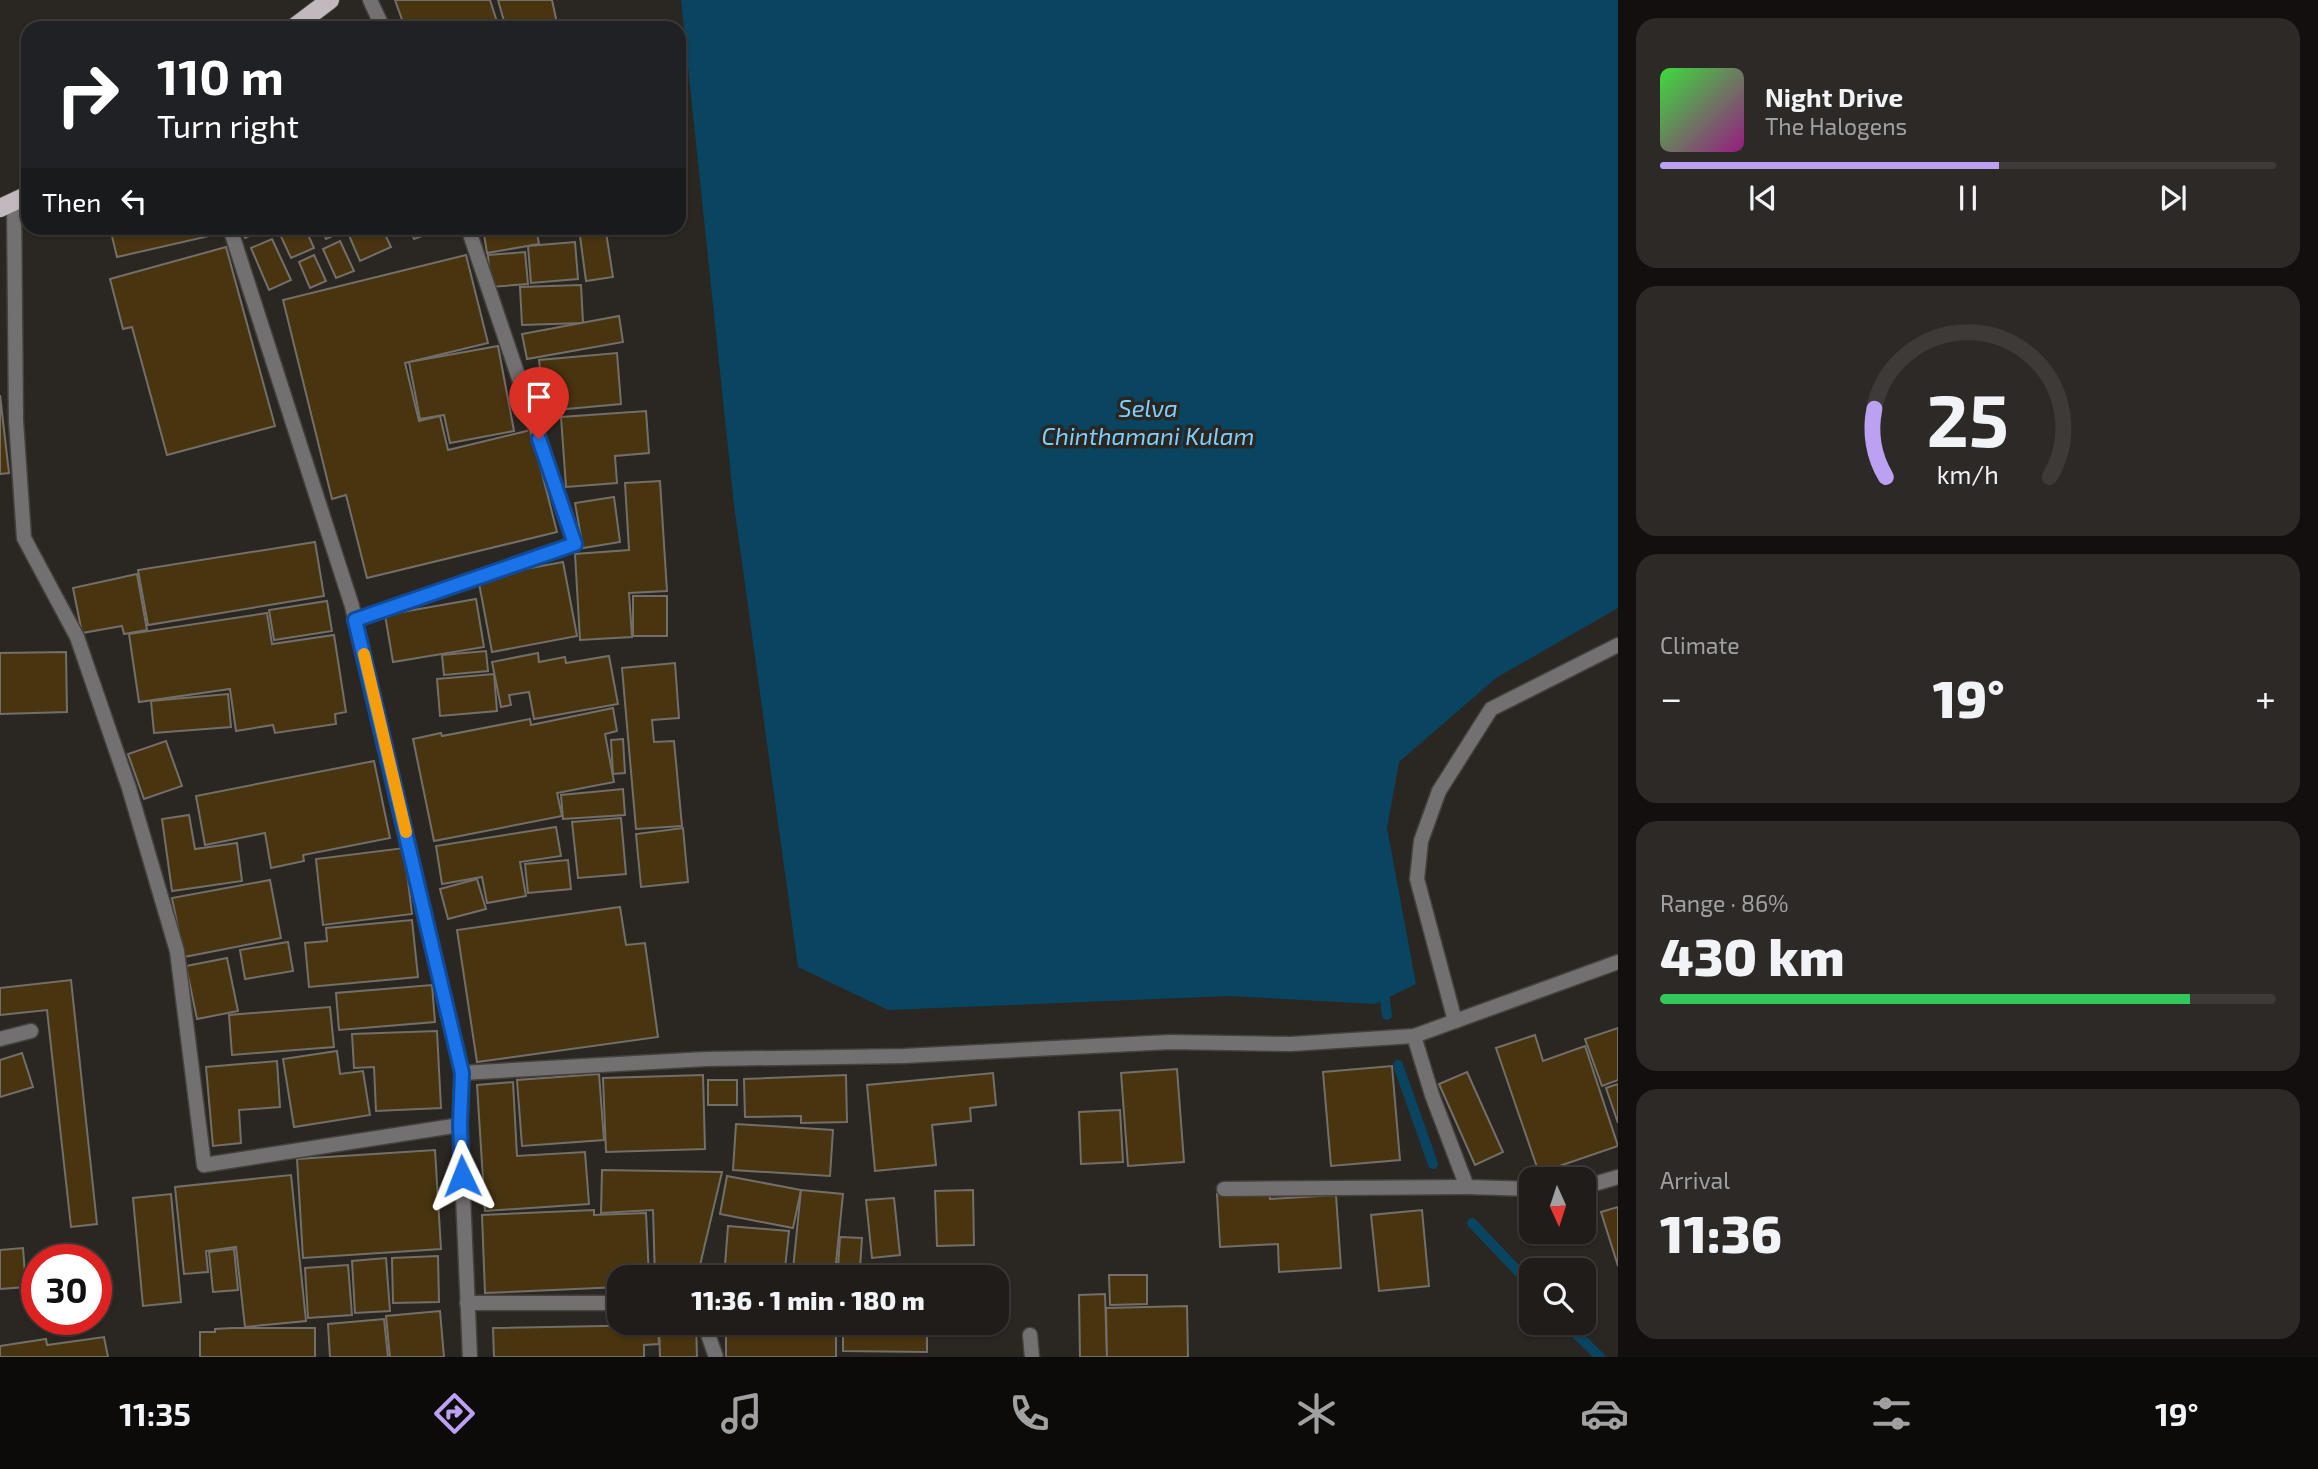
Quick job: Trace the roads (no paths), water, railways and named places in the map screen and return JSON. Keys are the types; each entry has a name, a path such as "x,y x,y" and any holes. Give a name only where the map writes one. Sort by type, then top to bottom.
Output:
{"main road":[{"path":"302,21 330,0"}],"street":[{"path":"370,0 380,21"},
{"path":"14,202 16,421 24,538 77,637 129,788 177,951 204,1165 460,1125"},
{"path":"232,235 355,620 462,1073 460,1125 470,1357"},
{"path":"355,620 575,544 470,235"},
{"path":"1455,1021 1417,880 1421,841 1439,791 1491,709 1618,645"},
{"path":"462,1073 706,1059 904,1056 1170,1042 1291,1044 1414,1036 1618,962"},
{"path":"0,1039 31,1031"},
{"path":"1414,1036 1432,1095 1467,1187"},
{"path":"1596,1184 1618,1177"},
{"path":"1224,1189 1519,1189"},
{"path":"467,1303 607,1303"},
{"path":"708,1335 716,1357"},
{"path":"1030,1335 1032,1357"}],"water":[{"name":"Selva Chinthamani Kulam","path":"681,0 1618,0 1618,608 1496,678 1399,762 1387,828 1416,984 1375,1004 1229,996 888,1010 798,967 734,505 686,48 686,21 683,21"}],"waterway":[{"path":"1383,986 1387,1015"},
{"path":"1398,1065 1433,1164"},
{"path":"1472,1223 1519,1272"},
{"path":"1577,1335 1600,1357"}]}
